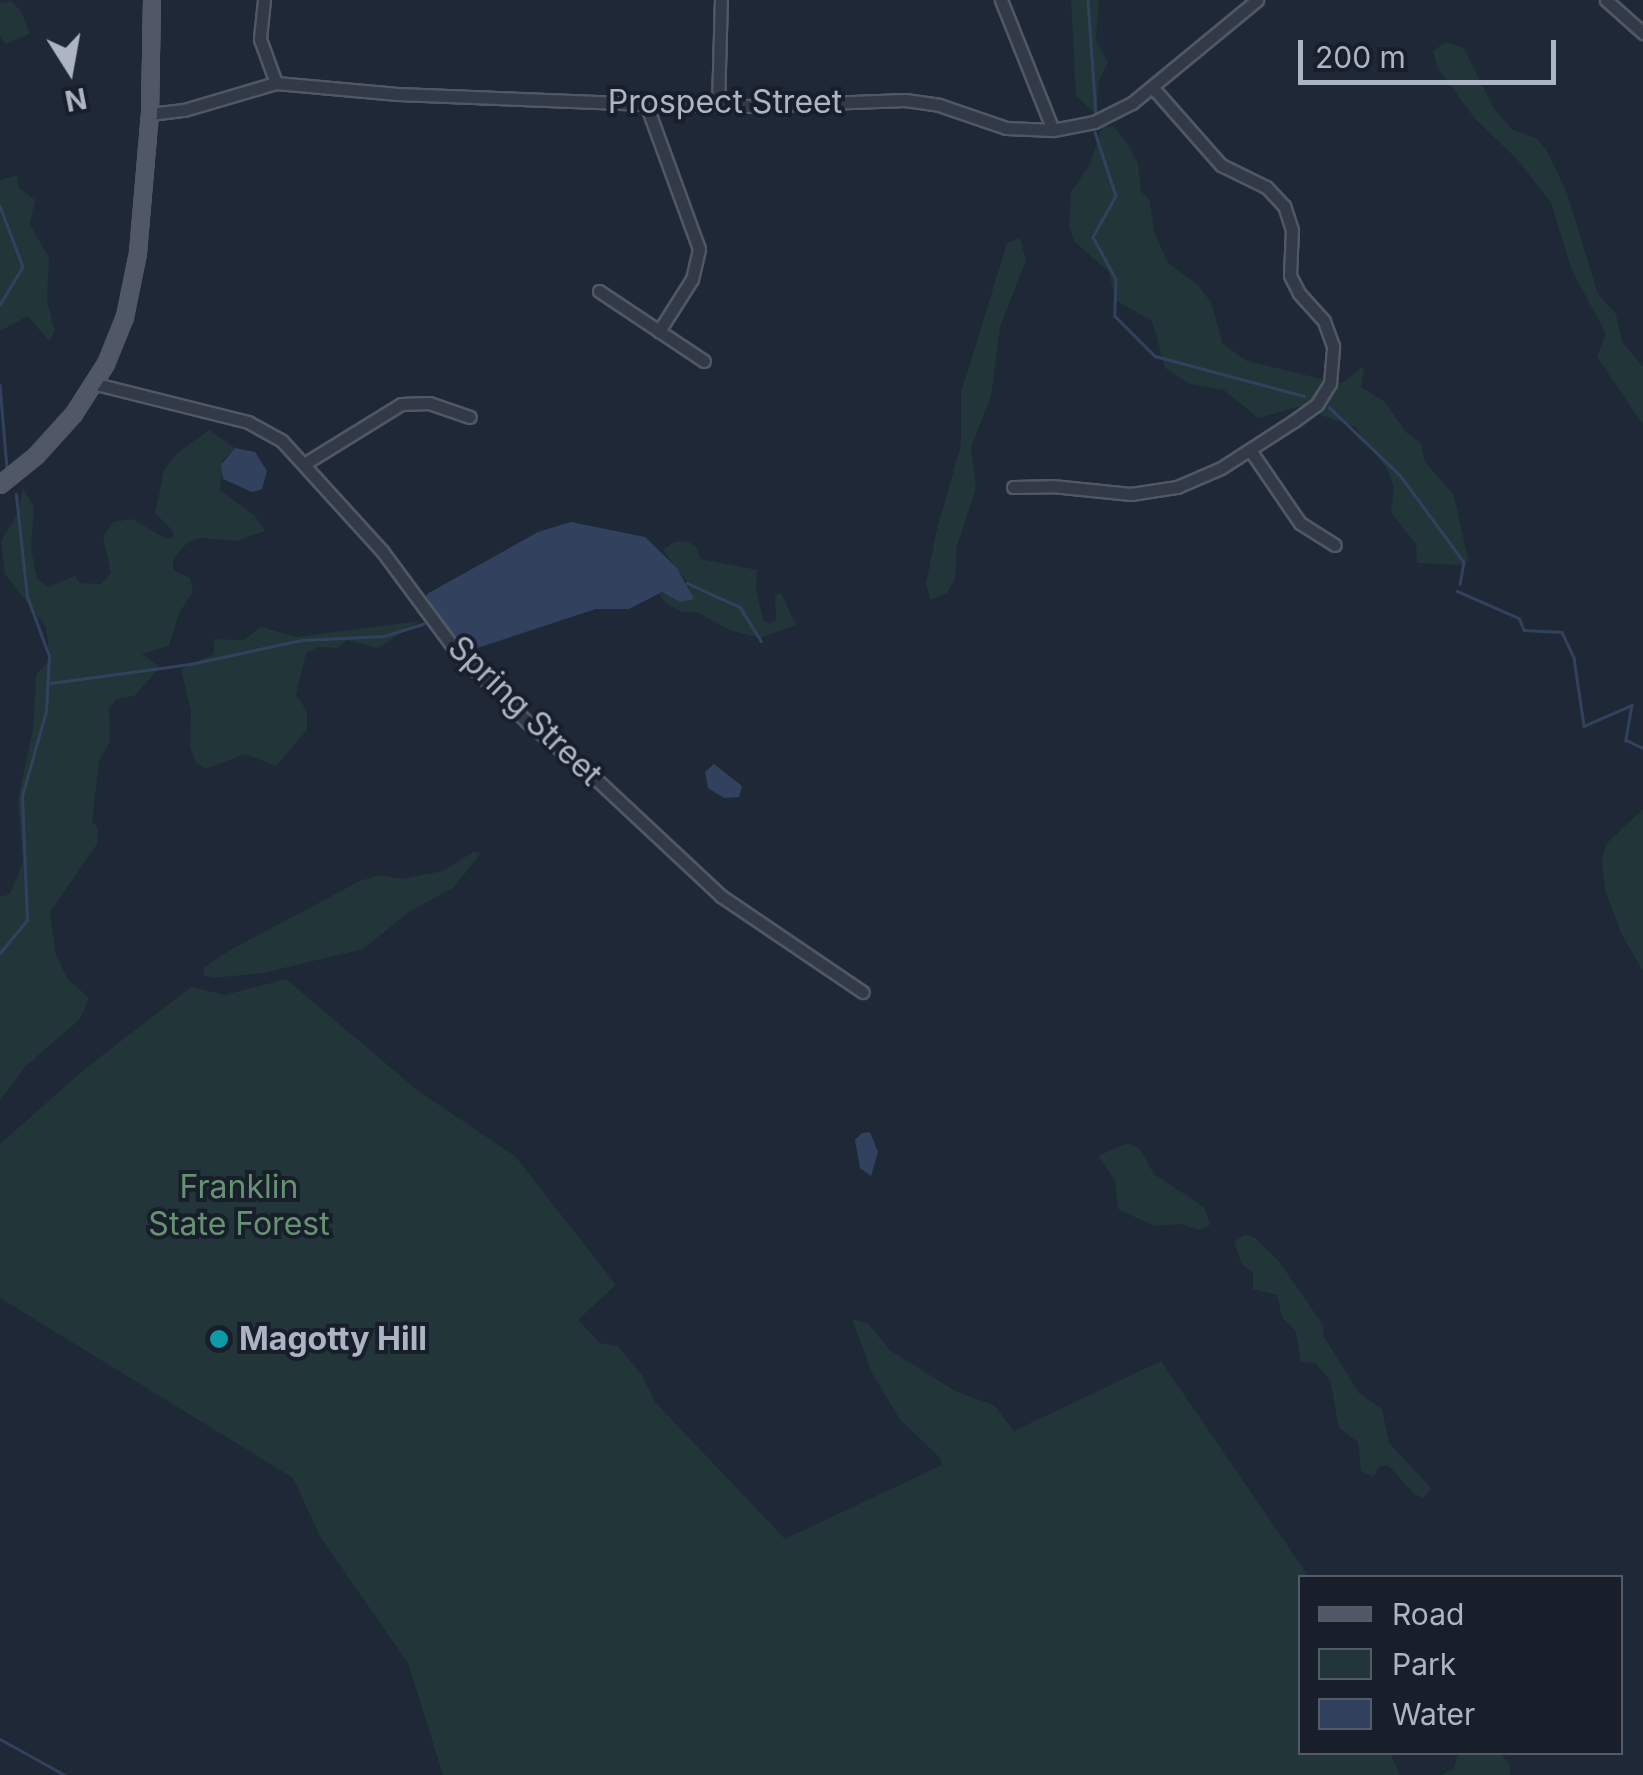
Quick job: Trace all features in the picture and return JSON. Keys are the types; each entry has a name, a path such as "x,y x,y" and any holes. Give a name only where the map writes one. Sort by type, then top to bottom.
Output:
{"main road":[{"path":"0,485 36,456 96,384 131,292 150,114 152,0"}],"street":[{"path":"264,0 260,39 276,82"},
{"path":"718,106 720,0"},
{"path":"1001,0 1053,130"},
{"name":"Prospect Street","path":"150,114 184,110 276,82 398,94 646,104 718,106 906,100 939,105 1006,128 1053,130 1108,117 1153,88 1257,0"},
{"path":"1606,0 1643,33"},
{"path":"1013,487 1052,486 1106,494 1154,492 1201,478 1317,404 1334,372 1334,346 1324,321 1299,294 1290,275 1292,230 1284,206 1266,186 1222,165 1153,88"},
{"path":"646,104 699,249 692,279 659,332"},
{"path":"599,291 704,361"},
{"name":"Spring Street","path":"96,384 248,422 282,441 382,551 456,652 527,722 596,779 721,896 864,992"},
{"path":"304,464 400,404 429,402 470,417"},
{"path":"1250,450 1300,523 1336,546"}],"green space":[{"path":"1071,0 1099,0 1096,41 1108,62 1099,80 1097,115 1076,96"},
{"path":"11,1 21,11 30,34 6,44 0,36 0,3"},
{"path":"1446,42 1464,48 1494,109 1513,130 1536,138 1546,149 1567,193 1598,294 1616,314 1622,342 1643,367 1643,425 1597,357 1606,333 1572,271 1551,203 1517,159 1475,119 1437,67 1433,51"},
{"path":"1102,126 1114,127 1127,143 1138,163 1141,191 1150,201 1154,232 1168,263 1198,285 1212,304 1222,343 1247,361 1334,382 1342,383 1364,366 1361,387 1384,401 1406,432 1421,443 1425,462 1454,495 1468,560 1461,565 1417,563 1416,544 1391,512 1394,487 1387,469 1355,427 1298,407 1258,418 1224,390 1190,384 1165,368 1152,321 1115,300 1109,272 1074,241 1069,226 1071,192 1090,164"},
{"path":"17,175 19,188 35,200 30,225 49,257 47,301 55,331 49,341 28,316 0,331 0,180"},
{"path":"1020,238 1026,260 1000,327 991,397 971,447 976,488 957,546 955,579 947,593 930,600 926,584 936,533 961,445 961,393 1007,243"},
{"path":"209,430 235,448 223,460 220,490 255,516 265,531 236,541 200,538 188,542 173,559 173,570 190,578 193,592 179,613 169,646 142,654 160,667 134,696 117,699 109,709 110,741 99,762 92,821 98,828 97,844 50,912 56,954 67,978 89,998 80,1019 26,1066 0,1100 0,897 10,894 23,863 18,799 33,730 36,675 47,663 49,651 46,627 5,574 1,541 18,513 23,488 34,507 31,549 37,578 48,587 75,576 80,583 101,584 111,573 103,537 113,522 132,519 167,539 173,537 173,531 155,513 164,470 176,454"},
{"path":"687,541 696,547 701,559 757,570 756,590 763,620 770,624 776,620 775,595 781,593 796,625 760,638 729,630 697,612 683,612 667,604 658,594 691,587 663,550 674,542"},
{"path":"420,621 378,648 347,640 338,648 318,647 306,653 296,695 307,711 307,730 276,766 245,754 205,769 196,762 190,748 191,710 181,669 214,654 214,639 243,640 261,627 296,637"},
{"path":"1643,809 1643,971 1622,935 1605,890 1602,861 1606,844"},
{"path":"473,852 481,853 454,887 409,912 363,949 263,973 213,978 203,975 204,967 232,949 360,881 380,875 401,879 443,871"},
{"name":"Franklin State Forest","path":"286,979 417,1090 515,1156 616,1285 578,1320 600,1343 618,1346 642,1375 655,1402 785,1539 942,1465 940,1458 899,1418 872,1373 852,1319 868,1324 891,1351 957,1392 994,1405 1014,1431 1161,1361 1308,1575 1298,1575 1298,1755 1391,1755 1400,1775 443,1775 408,1663 321,1538 293,1478 0,1298 0,1144 86,1068 191,987 225,995"},
{"path":"1128,1143 1140,1149 1154,1174 1204,1207 1210,1225 1199,1230 1180,1224 1154,1226 1118,1209 1115,1180 1098,1156"},
{"path":"1244,1235 1254,1237 1278,1260 1323,1325 1324,1337 1359,1393 1382,1409 1389,1443 1431,1488 1424,1498 1414,1494 1388,1465 1380,1466 1373,1477 1361,1471 1358,1442 1339,1428 1330,1380 1315,1363 1301,1362 1296,1332 1282,1317 1277,1295 1253,1289 1253,1273 1241,1263 1234,1242"},
{"path":"1458,1755 1502,1755 1510,1764 1510,1775 1441,1775 1454,1769"}],"water":[{"path":"235,448 255,452 267,471 262,489 252,492 223,479 221,465"},
{"path":"571,522 645,537 677,568 694,599 680,602 662,592 629,609 596,609 474,649 453,635 425,601 427,594 538,532"},
{"path":"714,764 742,786 739,797 724,798 708,788 705,772"},
{"path":"870,1132 878,1152 871,1176 860,1168 855,1140"}],"waterway":[{"path":"1088,0 1096,114"},
{"path":"1095,132 1116,196 1093,237 1116,279 1115,316 1155,356 1304,396"},
{"path":"0,206 23,267 0,305"},
{"path":"0,385 7,468"},
{"path":"1329,407 1400,475 1464,562 1460,584"},
{"path":"0,953 27,920 22,796 46,711 49,656 27,597 16,495"},
{"path":"687,583 740,607 761,641"},
{"path":"1457,591 1519,618 1524,630 1562,632 1574,658 1584,726 1632,705 1626,740 1643,748"},
{"path":"51,683 190,664 302,640 384,636 423,624"},
{"path":"0,1739 65,1775"}],"place":[{"name":"Magotty Hill","path":"219,1339"}]}
